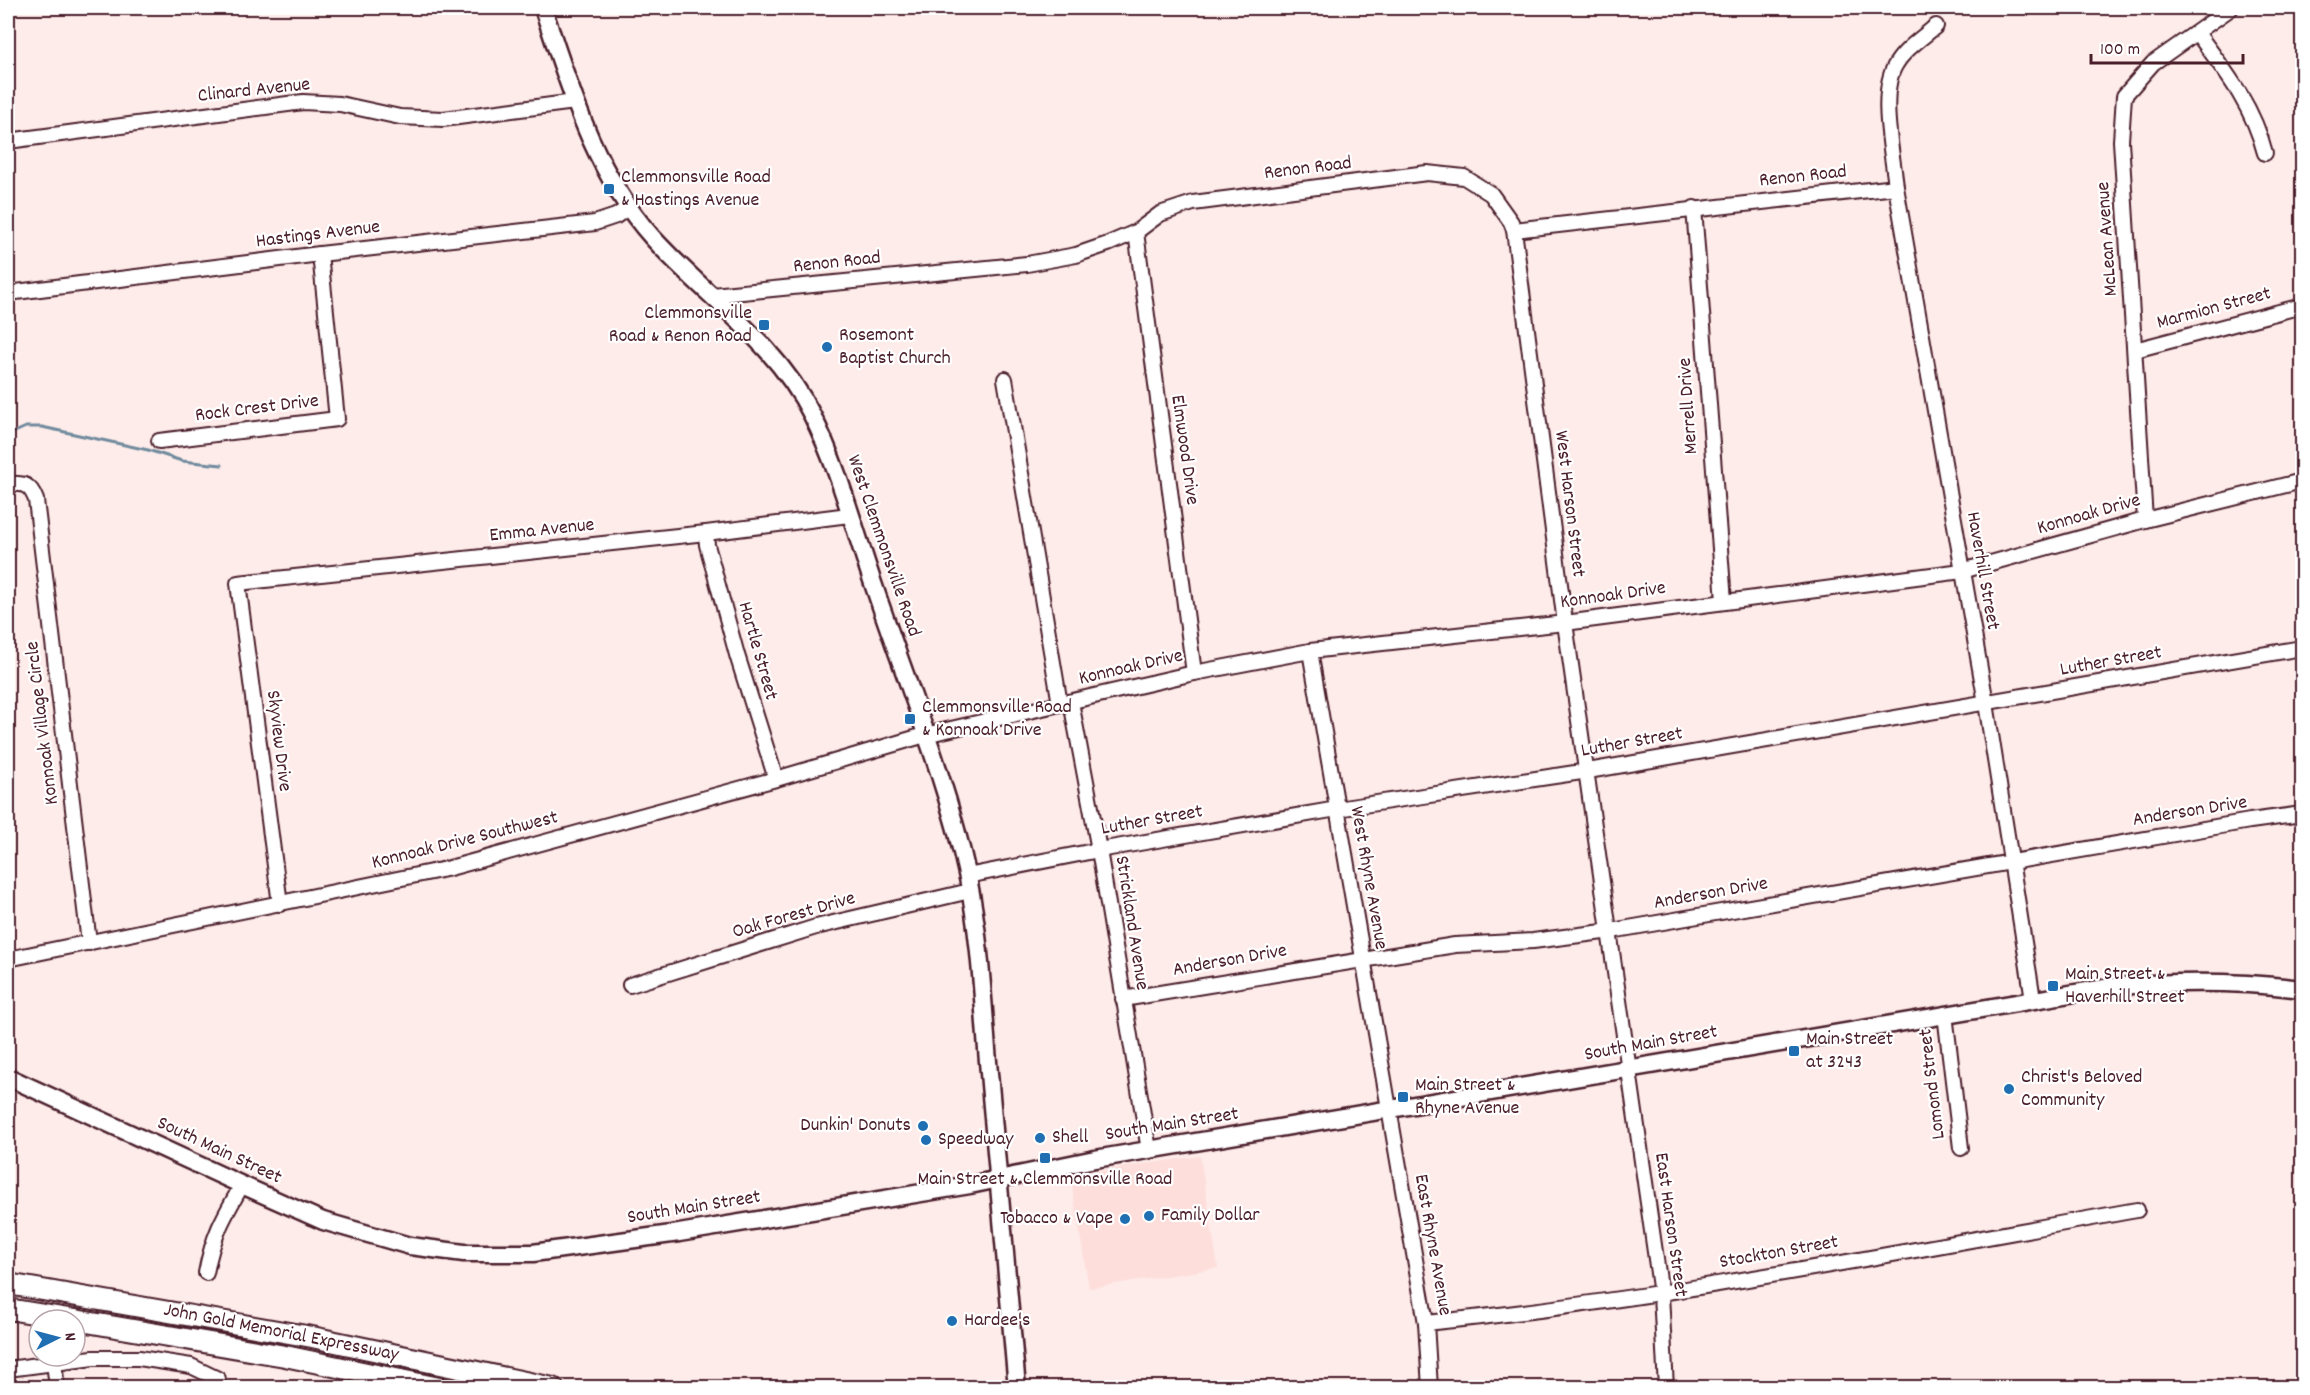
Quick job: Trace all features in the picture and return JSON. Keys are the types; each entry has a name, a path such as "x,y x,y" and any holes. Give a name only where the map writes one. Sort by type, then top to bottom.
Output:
{"highway":[{"name":"John Gold Memorial Expressway","path":"8,1284 312,1338 553,1388"},
{"name":"John Gold Memorial Expressway","path":"8,1309 27,1312"},
{"name":"John Gold Memorial Expressway","path":"87,1322 285,1356 439,1388"}],"main road":[{"name":"West Clemmonsville Road","path":"543,8 575,102 598,156 629,207 651,236 777,360 801,394 826,447 926,735 969,884 980,962 1017,1388"},
{"name":"South Main Street","path":"8,1077 323,1221 425,1249 464,1254 501,1255 552,1252 679,1233 998,1179 1149,1150 2111,987 2157,983 2255,983 2302,989"}],"street":[{"name":"McLean Avenue","path":"2145,520 2122,144 2124,96 2153,63 2231,8"},
{"name":"Haverhill Street","path":"1936,26 1904,53 1891,72 1887,90 1892,150 1896,187 1986,703 2033,999"},
{"path":"2198,33 2237,88 2258,127 2265,153"},
{"name":"Clinard Avenue","path":"8,141 303,102 340,104 400,117 443,119 575,102"},
{"name":"Renon Road","path":"712,295 1027,264 1077,255 1136,232 1160,214 1193,203 1427,173 1464,177 1491,194 1514,230 1896,187"},
{"name":"Hastings Avenue","path":"8,293 595,223 616,216 629,207"},
{"name":"Merrell Drive","path":"1694,208 1724,601"},
{"name":"West Harson Street","path":"1514,230 1565,623 1611,931 1628,1069"},
{"name":"Elmwood Drive","path":"1136,232 1194,673"},
{"name":"Rock Crest Drive","path":"159,441 337,419 320,254"},
{"name":"Marmion Street","path":"2135,350 2302,306"},
{"name":"Strickland Avenue","path":"1005,379 1066,703 1099,850 1149,1150"},
{"name":"Konnoak Drive","path":"926,735 1194,673 1310,651 1565,623 1962,571 2145,520 2302,481"},
{"name":"Konnoak Village Circle","path":"8,484 23,483 32,489 36,500 88,943"},
{"name":"Emma Avenue","path":"238,583 706,533 849,515"},
{"name":"Hartle Street","path":"706,533 707,545 737,655 776,779"},
{"name":"Skyview Drive","path":"238,583 280,904"},
{"name":"Luther Street","path":"969,884 1099,850 1337,809 1588,771 2302,648"},
{"name":"West Rhyne Avenue","path":"1310,651 1389,1111"},
{"name":"Konnoak Drive Southwest","path":"8,959 446,869 776,779 926,735"},
{"name":"Anderson Drive","path":"1123,999 1455,945 1533,941 1611,931 2226,825 2302,814"},
{"name":"Oak Forest Drive","path":"630,985 816,927 969,884"},
{"name":"Lomond Street","path":"1945,1014 1961,1148"},
{"name":"East Harson Street","path":"1628,1069 1661,1294 1666,1388"},
{"name":"East Rhyne Avenue","path":"1389,1111 1426,1323 1430,1388"},
{"path":"206,1273 211,1245 242,1185"},
{"name":"Stockton Street","path":"1426,1323 1528,1313 1661,1294 2137,1210"},
{"path":"87,1359 139,1358 192,1366 218,1383"},
{"path":"8,1369 27,1366"},
{"path":"55,1368 57,1388"}],"shaded area":[{"path":"1200,1156 1218,1268 1089,1288 1070,1175"}],"waterway":[{"path":"8,435 26,427 42,427 148,450 182,461 222,465"}],"place":[{"name":"Clemmonsville Road & Hastings Avenue","path":"609,189"},
{"name":"Clemmonsville Road & Renon Road","path":"764,325"},
{"name":"Rosemont Baptist Church","path":"827,347"},
{"name":"Clemmonsville Road & Konnoak Drive","path":"910,719"},
{"name":"Main Street & Haverhill Street","path":"2053,986"},
{"name":"Main Street at 3243","path":"1794,1051"},
{"name":"Christ's Beloved Community","path":"2009,1089"},
{"name":"Main Street & Rhyne Avenue","path":"1403,1097"},
{"name":"Dunkin' Donuts","path":"923,1126"},
{"name":"Shell","path":"1040,1138"},
{"name":"Speedway","path":"926,1140"},
{"name":"Main Street & Clemmonsville Road","path":"1045,1158"},
{"name":"Family Dollar","path":"1149,1216"},
{"name":"Tobacco & Vape","path":"1125,1219"},
{"name":"Hardee's","path":"952,1321"}]}
